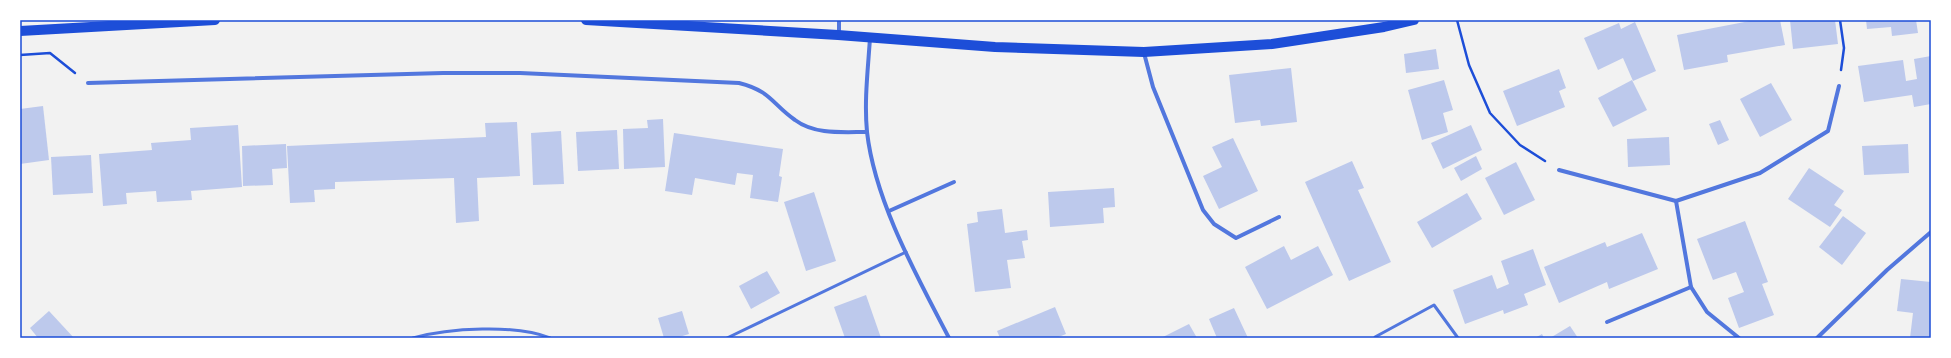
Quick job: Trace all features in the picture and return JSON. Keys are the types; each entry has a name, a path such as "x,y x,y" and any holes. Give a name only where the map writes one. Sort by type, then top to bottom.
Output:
{"main road":[{"path":"20,30 136,22 215,20"},
{"path":"586,20 838,35 995,47 1144,52 1272,44 1384,27 1414,20"}],"street":[{"path":"838,35 839,20"},
{"path":"870,38 867,132 877,178 906,252 948,338"},
{"path":"1144,52 1156,94 1203,210 1214,224 1236,238 1279,217"},
{"path":"88,83 459,73 739,83 765,93 795,120 809,128 826,131 867,132"},
{"path":"1559,170 1676,201 1760,173 1828,130 1839,86"},
{"path":"889,211 954,182"},
{"path":"1676,201 1691,287 1707,312 1739,338"},
{"path":"1817,338 1886,270 1931,232"},
{"path":"1607,322 1691,287"}],"lane":[{"path":"727,338 906,252"},
{"path":"1375,337 1434,305 1458,338"},
{"path":"413,338 429,334 471,329 529,333 550,338"}],"path":[{"path":"1457,20 1470,65 1490,113 1520,145 1559,170"},
{"path":"1839,86 1844,48 1840,20"},
{"path":"20,55 50,53 88,83"}],"building":[{"path":"1755,20 1780,20 1785,45 1727,55 1728,62 1684,70 1677,35"},
{"path":"1790,20 1835,20 1838,44 1793,49"},
{"path":"1866,20 1916,20 1918,33 1892,36 1891,27 1867,29"},
{"path":"1635,22 1656,71 1633,81 1623,58 1598,70 1584,38 1619,23 1621,29"},
{"path":"1436,49 1439,69 1406,73 1404,54"},
{"path":"1931,56 1931,104 1914,107 1912,95 1864,102 1858,66 1903,60 1906,81 1917,79 1914,59"},
{"path":"1291,68 1297,122 1261,126 1260,120 1235,123 1229,75"},
{"path":"1559,69 1566,88 1559,91 1565,107 1517,126 1503,91"},
{"path":"1444,80 1453,110 1443,113 1448,132 1422,140 1408,90"},
{"path":"1632,80 1647,110 1613,127 1598,98"},
{"path":"1771,83 1792,120 1760,137 1740,99"},
{"path":"43,106 49,160 20,164 20,109"},
{"path":"663,119 665,167 624,169 623,129 648,128 647,120"},
{"path":"1720,120 1729,140 1718,145 1709,124"},
{"path":"517,122 520,176 477,178 479,221 456,223 454,178 335,182 335,189 314,190 315,202 290,203 287,146 486,137 485,123"},
{"path":"238,125 242,187 191,191 192,200 157,202 156,191 126,193 127,204 103,206 99,154 152,150 151,143 191,140 190,128"},
{"path":"1471,125 1482,150 1443,169 1431,143"},
{"path":"617,130 619,169 578,171 576,132"},
{"path":"561,131 564,184 533,185 531,133"},
{"path":"674,133 783,149 779,176 782,177 778,202 750,198 753,175 737,173 735,185 695,178 692,195 665,191"},
{"path":"1669,137 1670,165 1628,167 1627,139"},
{"path":"1233,138 1258,191 1219,209 1203,176 1222,167 1212,147"},
{"path":"286,144 287,168 272,169 273,185 243,186 242,146"},
{"path":"1908,144 1909,173 1864,175 1862,146"},
{"path":"91,155 93,193 53,195 51,157"},
{"path":"1476,156 1482,169 1461,181 1454,168"},
{"path":"1352,161 1364,188 1358,190 1391,262 1349,281 1305,182"},
{"path":"1516,162 1535,200 1504,215 1485,178"},
{"path":"1809,168 1844,191 1834,205 1842,210 1830,227 1788,199"},
{"path":"1114,188 1115,207 1103,208 1104,223 1050,227 1048,192"},
{"path":"814,192 836,261 806,271 784,202"},
{"path":"1467,193 1482,219 1432,248 1417,222"},
{"path":"1002,209 1005,233 1027,230 1028,240 1022,241 1025,258 1007,260 1011,288 975,292 967,224 978,222 977,212"},
{"path":"1843,216 1866,233 1842,265 1819,247"},
{"path":"1745,221 1768,282 1762,284 1774,315 1739,328 1728,298 1744,292 1736,272 1713,280 1697,239"},
{"path":"1642,233 1658,269 1609,289 1607,282 1559,303 1544,267 1605,242 1607,247"},
{"path":"1284,246 1291,260 1318,246 1333,275 1267,309 1245,267"},
{"path":"1533,249 1546,285 1524,294 1528,305 1504,314 1503,310 1465,324 1453,290 1492,275 1497,289 1509,284 1501,261"},
{"path":"767,271 780,293 751,309 739,286"},
{"path":"1901,279 1931,282 1931,338 1910,338 1913,313 1897,311"},
{"path":"866,295 881,338 845,338 834,307"},
{"path":"1055,307 1066,334 1056,338 1000,338 997,331"},
{"path":"1234,308 1248,338 1217,338 1209,319"},
{"path":"49,311 74,338 38,338 30,328"},
{"path":"682,311 689,334 676,338 664,338 658,318"},
{"path":"1189,324 1197,338 1161,338"},
{"path":"1570,326 1578,338 1550,338"},
{"path":"1542,334 1544,338 1535,338"}]}
